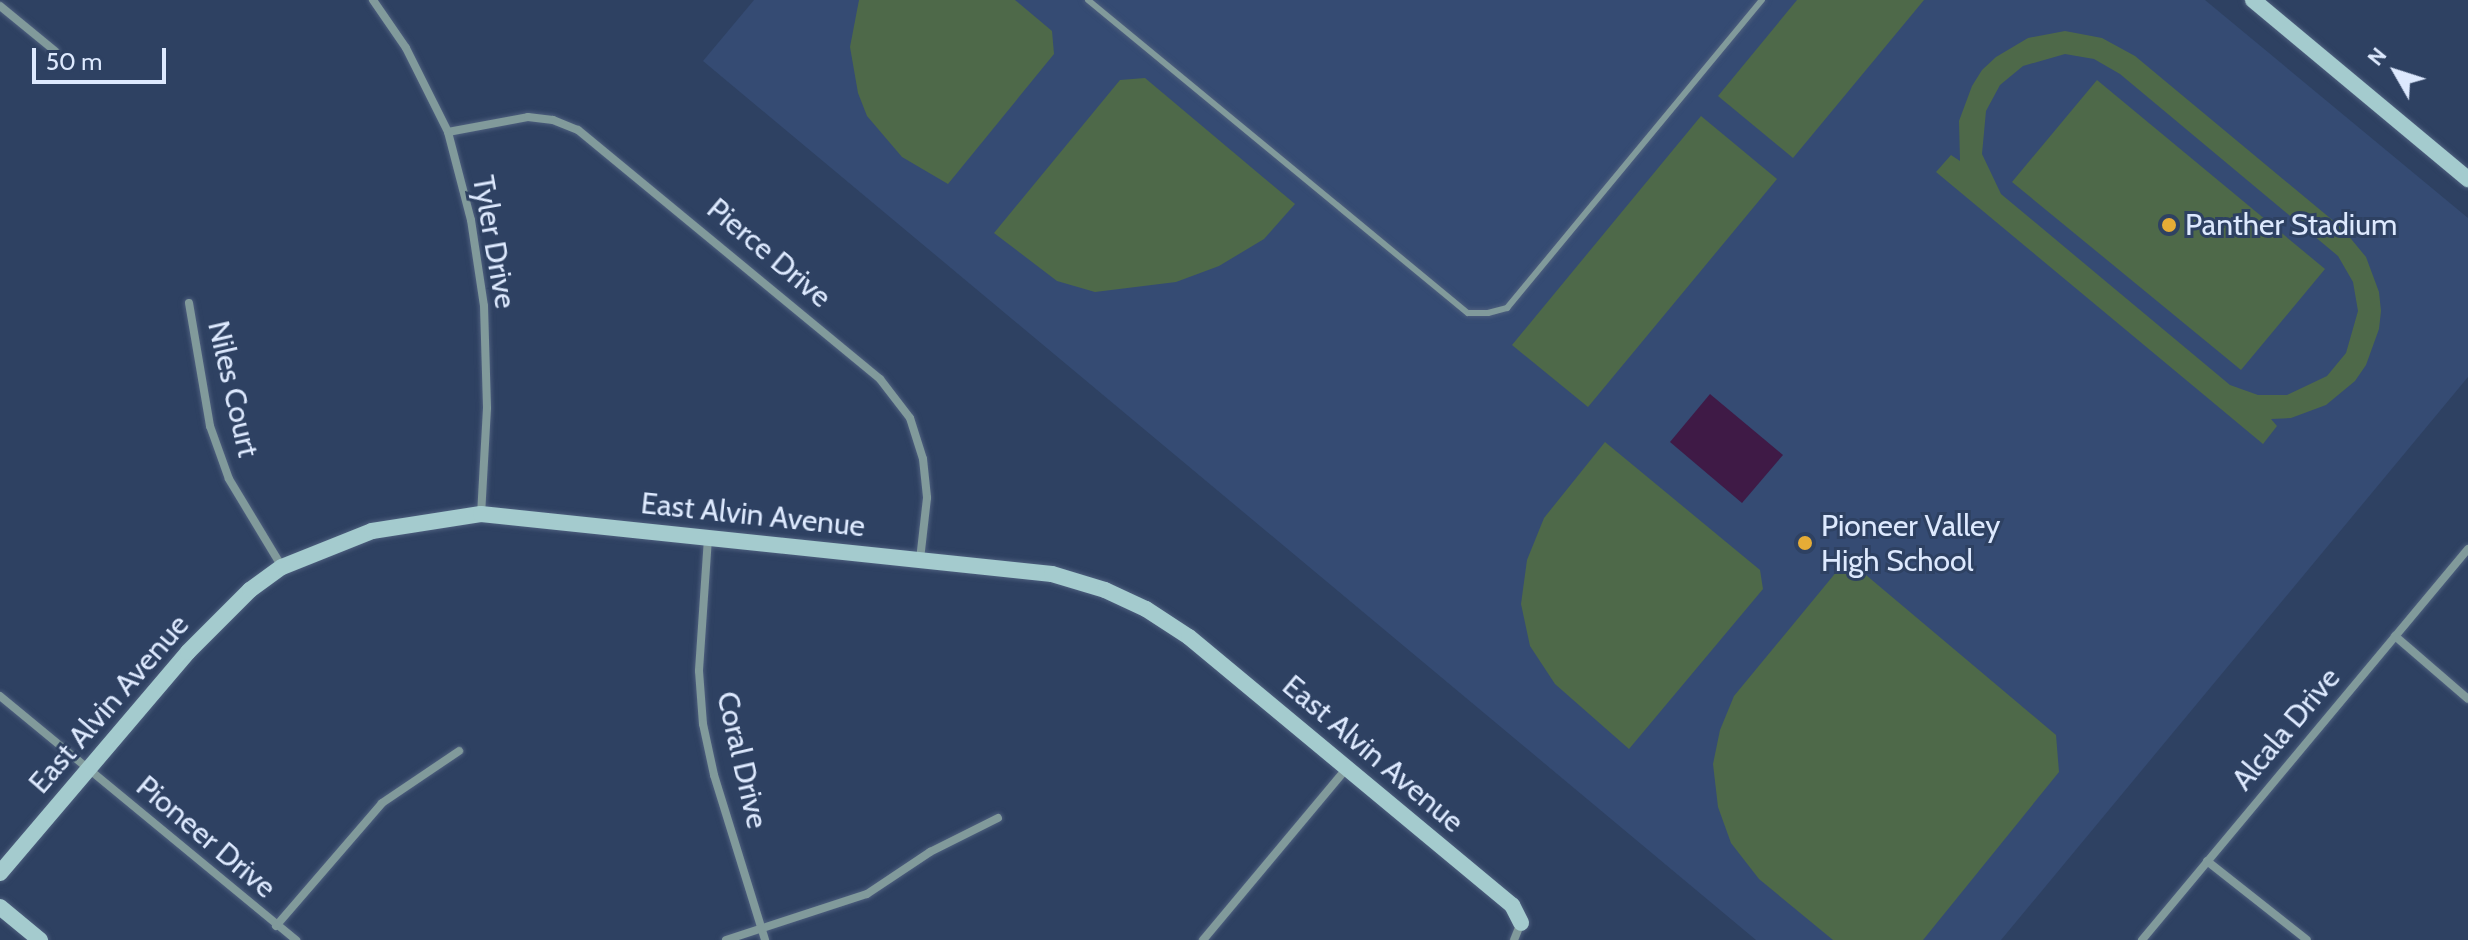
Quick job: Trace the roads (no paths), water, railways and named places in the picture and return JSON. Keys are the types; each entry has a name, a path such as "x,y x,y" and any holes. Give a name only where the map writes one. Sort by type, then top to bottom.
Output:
{"street":[{"name":"Tyler Drive","path":"373,0 406,48 448,132 471,220 484,306 487,408 481,514"},
{"path":"2253,0 2468,179"},
{"path":"0,6 55,51"},
{"name":"Pierce Drive","path":"448,132 528,117 553,120 578,130 880,379 910,418 923,459 927,498 920,560"},
{"name":"Niles Court","path":"189,303 197,364 215,439 229,479 282,567"},
{"name":"East Alvin Avenue","path":"0,873 188,652 250,590 282,567 372,531 481,514 1052,574 1105,590 1146,609 1189,637 1512,905 1521,923"},
{"name":"Coral Drive","path":"708,538 699,671 703,724 714,775 765,940"},
{"name":"Alcala Drive","path":"2142,940 2468,549"},
{"path":"2395,636 2468,699"},
{"name":"Pioneer Drive","path":"0,696 296,940"},
{"path":"276,926 382,803 459,751"},
{"path":"1203,940 1346,769"},
{"path":"726,940 867,894 930,852 998,818"},
{"path":"2207,861 2307,940"},
{"path":"0,907 40,940"},
{"path":"1514,940 1521,923"}],"lane":[{"path":"1088,0 1468,313 1488,313 1507,308 1762,0"}],"place":[{"name":"Panther Stadium","path":"2169,225"},
{"name":"Pioneer Valley High School","path":"1805,543"}]}
